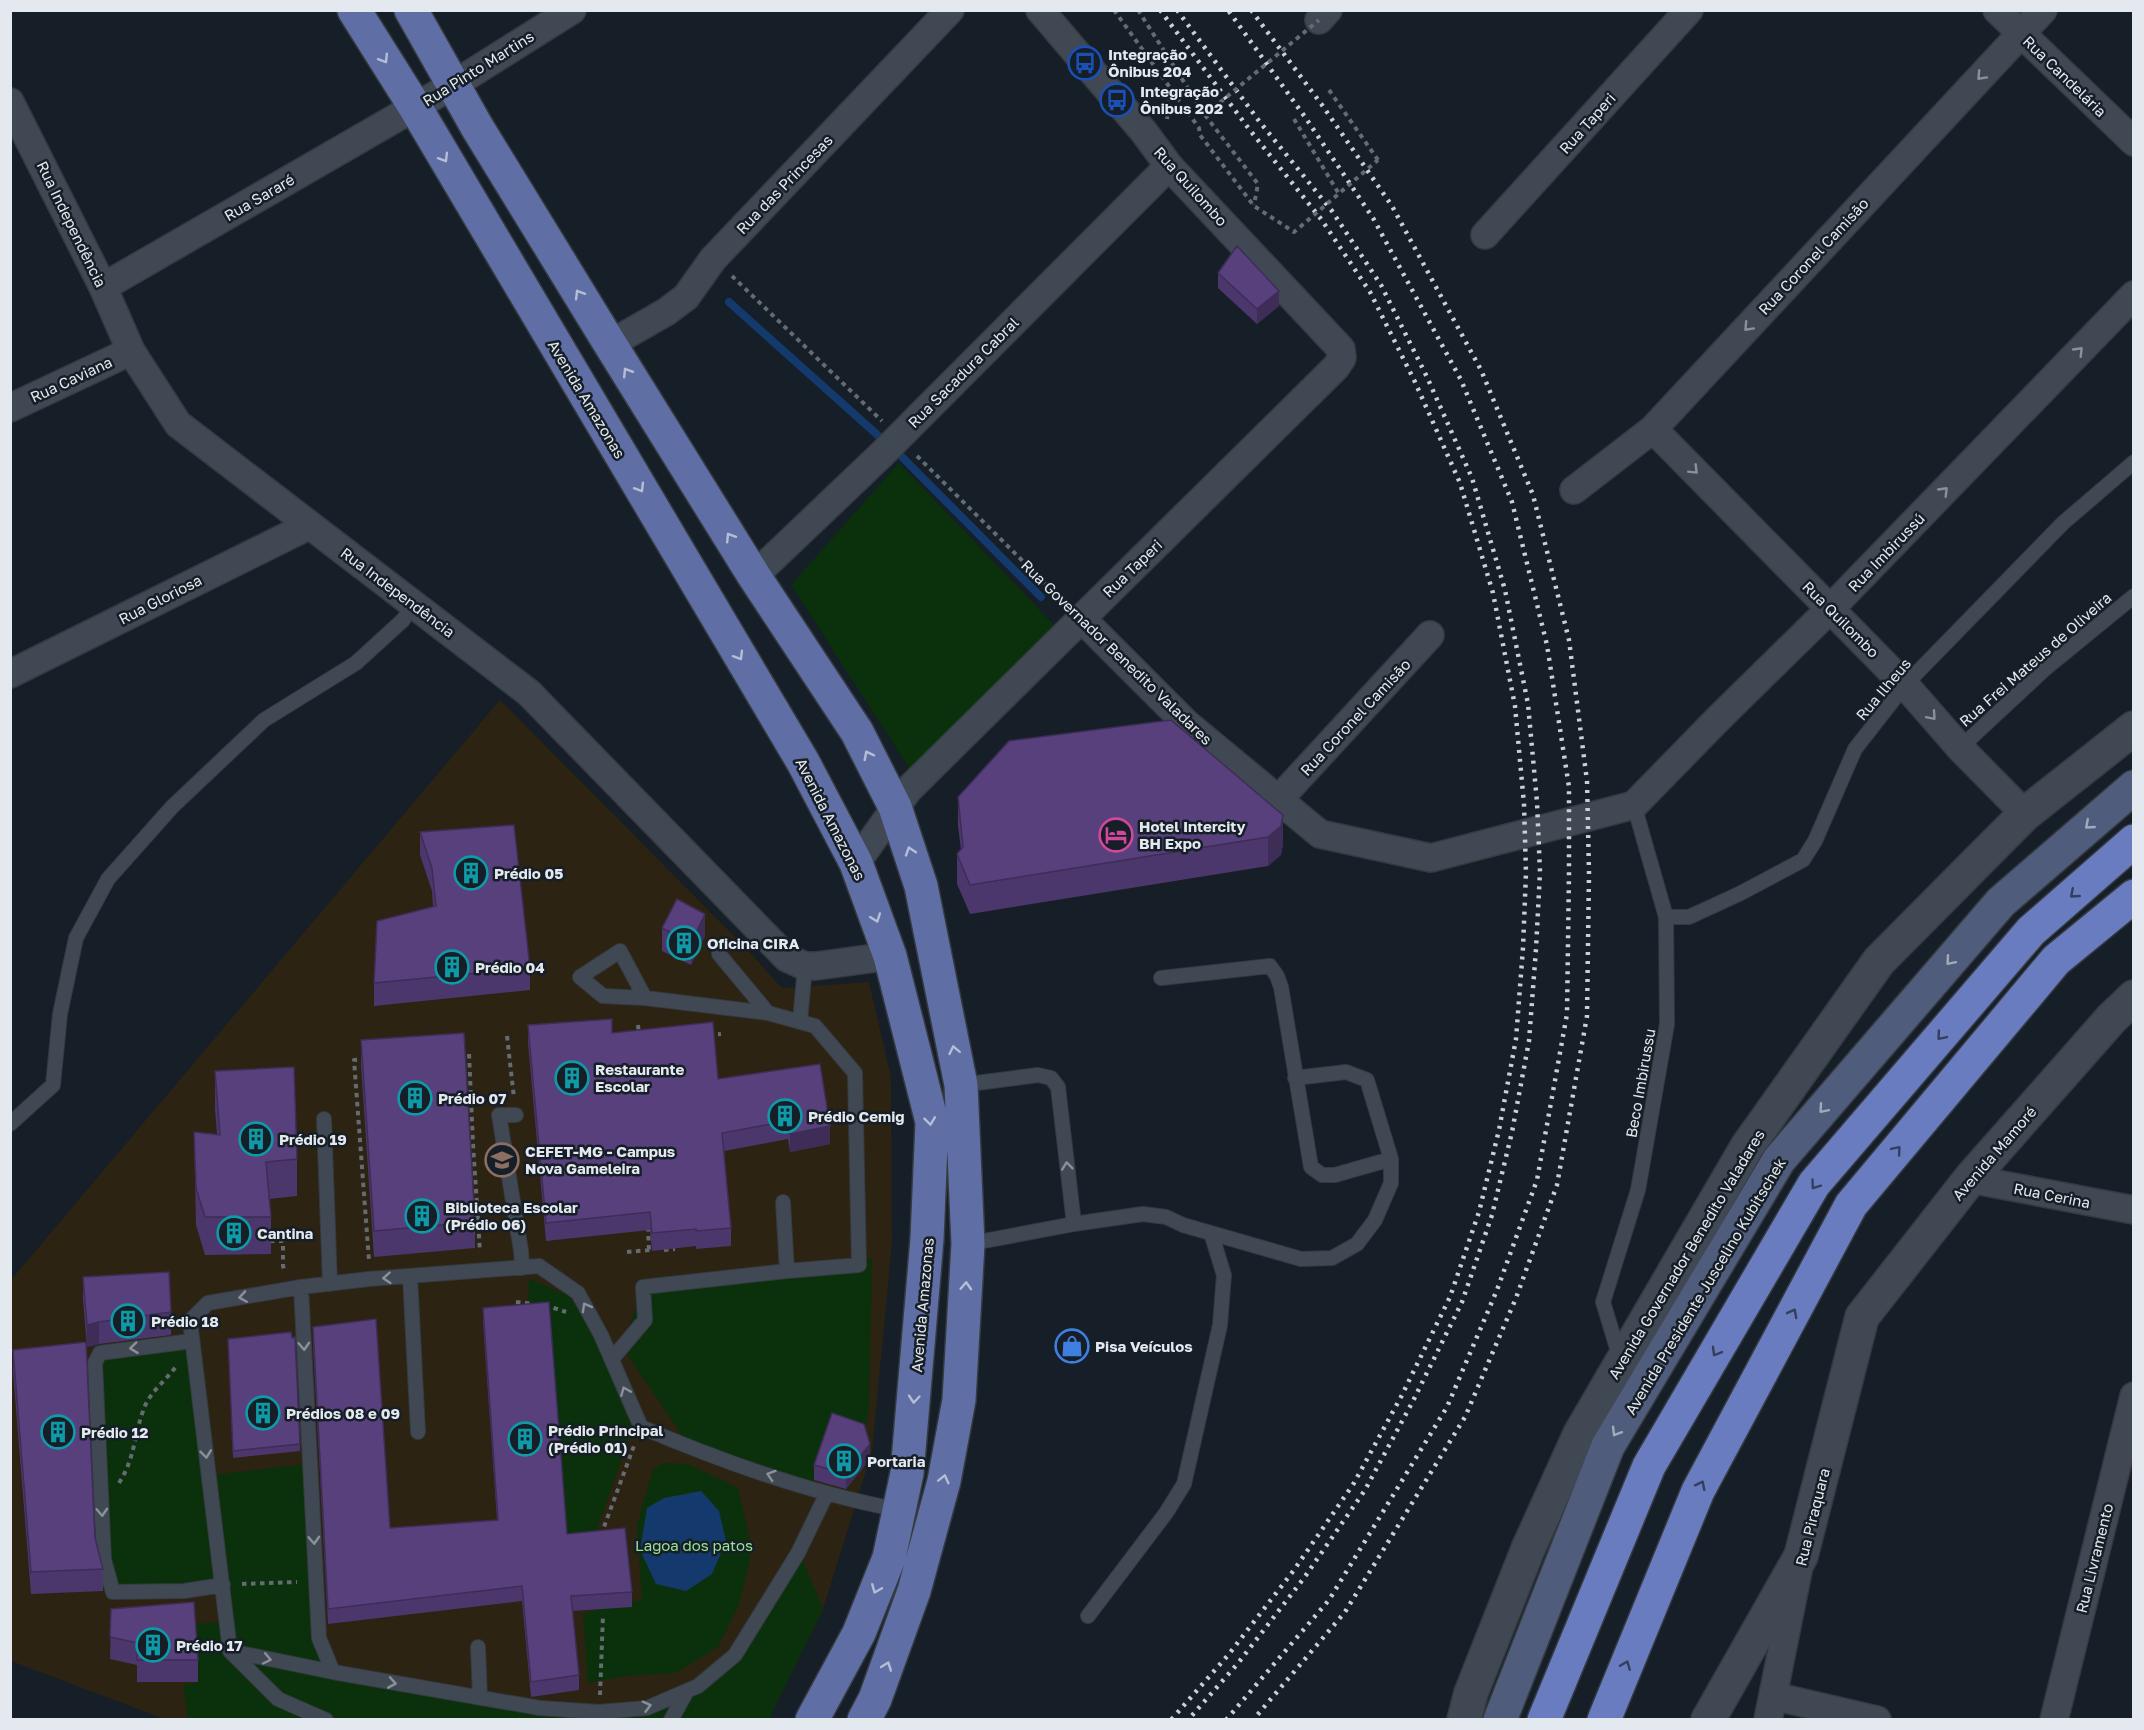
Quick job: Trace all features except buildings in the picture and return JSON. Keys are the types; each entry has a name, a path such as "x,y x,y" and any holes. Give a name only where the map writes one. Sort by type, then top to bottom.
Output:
{"highway":[{"path":"1544,1719 1649,1466 1814,1184 2031,931 2133,841"},
{"path":"1604,1719 1698,1491 1851,1205 2056,960 2133,896"}],"main road":[{"name":"Avenida Amazonas","path":"354,10 803,762 856,863 890,956 932,1122 926,1251 908,1467 889,1558 859,1633 812,1719"},
{"path":"411,10 453,85 610,344 754,576 857,732 895,807 921,886 961,1085 968,1244 959,1400 946,1470 914,1591 875,1699 864,1719"},
{"name":"Avenida Presidente Juscelino Kubitschek","path":"1500,1719 1608,1446 1779,1160 2001,902 2133,787"}],"street":[{"name":"Rua Pinto Martins","path":"414,107 572,10"},
{"name":"Rua das Princesas","path":"610,344 666,312 686,297 713,259 950,10"},
{"name":"Rua Quilombo","path":"1040,10 1144,132 1169,166 1341,349 1342,358"},
{"name":"Rua Taperi","path":"1485,235 1689,10"},
{"name":"Rua Candelária","path":"1997,10 2133,142"},
{"name":"Rua Coronel Camisão","path":"1574,490 1653,429 2043,10"},
{"name":"Rua Sararé","path":"103,287 414,107"},
{"name":"Rua Independência","path":"12,110 103,287 131,351 178,424 529,693 787,958 805,966"},
{"name":"Rua Sacadura Cabral","path":"754,576 891,444 1169,166"},
{"name":"Rua Imbirussú","path":"1634,805 1830,609 2133,295"},
{"name":"Rua Caviana","path":"10,408 131,351"},
{"name":"Rua Taperi","path":"856,863 913,784 1336,367 1342,358"},
{"name":"Rua Quilombo","path":"1653,429 1905,685 1960,748 2025,814"},
{"name":"Rua Gloriosa","path":"10,674 310,525"},
{"name":"Rua Governador Benedito Valadares","path":"1080,618 1187,724 1320,834 1431,858 1634,805"},
{"name":"Rua Coronel Camisão","path":"1279,800 1430,635"},
{"name":"Avenida Governador Benedito Valadares","path":"1464,1719 1471,1693 1528,1549 1580,1434 1747,1147 1879,961 2025,814 2133,728"},
{"path":"805,966 828,966 890,956"},
{"name":"Avenida Mamoré","path":"1862,1317 1970,1179 2133,997"},
{"name":"Rua Cerina","path":"1970,1179 2133,1210"},
{"name":"Rua Piraquara","path":"1770,1708 1801,1556 1862,1317"},
{"name":"Rua Livramento","path":"2054,1719 2133,1396"},
{"path":"1708,1719 1801,1556"},
{"path":"1770,1708 1878,1719"}],"lane":[{"name":"Rua Ilheus","path":"1666,917 1689,917 1803,860 1815,841 1855,749 1905,685 2062,523 2133,462"},
{"name":"Rua Frei Mateus de Oliveira","path":"1960,748 2046,668 2133,596"},
{"path":"10,1124 53,1085 60,1014 76,938 108,879 172,807 264,720 356,663 403,620 414,604"},
{"name":"Beco Imbirussu","path":"1621,1363 1603,1302 1638,1190 1667,1024 1666,917 1634,805"},
{"path":"612,1359 645,1320 643,1287 859,1265 855,1073 815,1026 768,1013 645,998 603,996 580,977 620,951 645,998"},
{"path":"720,954 768,1013"},
{"path":"800,1022 805,966"},
{"path":"1161,978 1270,966 1281,987 1311,1167 1322,1175 1335,1175 1391,1159"},
{"path":"968,1244 1074,1224 1143,1214 1166,1217 1183,1225 1301,1259 1332,1258 1357,1244 1375,1220 1391,1183 1391,1159 1367,1080 1346,1072 1296,1078"},
{"path":"961,1085 1038,1075 1051,1078 1058,1087 1074,1224"},
{"path":"516,1114 499,1115 522,1268"},
{"path":"324,1119 330,1284"},
{"path":"783,1202 787,1271"},
{"path":"1088,1616 1166,1513 1184,1485 1220,1325 1224,1275 1211,1233"},
{"path":"326,1719 278,1699 230,1651 190,1321 208,1303 301,1287 539,1266 578,1293 601,1335 641,1427 697,1451 854,1502 900,1510"},
{"path":"410,1276 418,1432"},
{"path":"301,1287 319,1638 333,1672"},
{"path":"192,1341 100,1353 95,1363 104,1560 113,1592 184,1591 223,1585"},
{"path":"230,1651 333,1672 540,1708 599,1712 647,1708 698,1686 735,1654 798,1553 827,1493"},
{"path":"478,1647 480,1698"},
{"path":"671,1719 687,1691"}],"path":[{"path":"1114,10 1199,128 1200,135 1254,206 1294,232 1378,160 1329,90"},
{"path":"1138,10 1205,115 1258,184 1254,206"},
{"path":"1205,115 1324,15"},
{"path":"1293,119 1339,194"},
{"name":"Rua Governador Benedito Valadares","path":"713,259 891,444 1080,618"},
{"path":"638,1025 639,1037"},
{"path":"709,1035 721,1034"},
{"path":"458,1054 469,1053 480,1256"},
{"path":"369,1265 354,1060 377,1058"},
{"path":"464,1144 473,1144"},
{"path":"648,1227 649,1251"},
{"path":"270,1241 283,1241 283,1266"},
{"path":"627,1252 675,1249"},
{"path":"101,1491 117,1486 127,1470 143,1411 150,1396 172,1372 192,1341"},
{"path":"599,1541 641,1427"},
{"path":"599,1712 603,1615"}],"shaded area":[{"name":"CEFET-MG - Campus Nova Gameleira","path":"500,700 743,945 782,988 869,982 891,1077 892,1243 872,1452 823,1609 769,1719 164,1719 11,1661 11,1280"}],"green space":[{"path":"899,463 1057,628 909,768 791,585"},
{"path":"872,1258 869,1405 864,1439 832,1428 813,1483 684,1438 622,1347 643,1287 787,1271"},
{"path":"529,1279 569,1296 588,1324 633,1428 593,1540 567,1549 528,1319"},
{"path":"192,1342 222,1584 114,1591 104,1560 101,1353"},
{"name":"Lagoa dos patos","path":"664,1463 688,1464 738,1488 750,1540 750,1559 739,1604 718,1647 675,1673 626,1676 588,1683 583,1613 642,1600 637,1525 653,1469"},
{"path":"309,1464 318,1638 331,1671 230,1650 210,1475"},
{"path":"800,1554 823,1609 769,1719 188,1719 183,1685 198,1682 194,1624 226,1622 229,1651 599,1712 642,1715 742,1656"}],"water":[{"path":"701,1491 719,1511 726,1541 712,1574 686,1591 656,1584 640,1550 647,1508 664,1498"}],"waterway":[{"path":"729,302 901,456 1041,597"}],"railway":[{"path":"1160,10 1249,129 1321,219 1370,292 1415,382 1460,483 1493,593 1515,706 1524,804 1526,873 1516,1039 1499,1130 1479,1212 1450,1297 1402,1395 1354,1483 1294,1570 1229,1654 1171,1720"},
{"path":"1177,10 1259,121 1332,211 1381,285 1427,377 1472,478 1505,590 1528,704 1537,802 1540,872 1529,1041 1512,1132 1492,1215 1462,1302 1413,1401 1365,1490 1304,1578 1239,1662 1188,1720"},
{"path":"1226,1720 1329,1600 1447,1407 1497,1290 1537,1180 1567,1014 1569,873 1569,787 1547,645 1512,502 1461,380 1373,218 1305,117 1228,10"},
{"path":"1251,10 1322,105 1392,206 1481,370 1533,495 1569,640 1587,781 1589,873 1587,1016 1557,1185 1516,1298 1465,1417 1345,1612 1253,1720"}],"place":[{"name":"Integração Ônibus 204","path":"1085,63"},
{"name":"Integração Ônibus 202","path":"1117,100"},
{"name":"Hotel Intercity BH Expo","path":"1116,835"},
{"name":"Prédio 05","path":"471,873"},
{"name":"Oficina CIRA","path":"684,943"},
{"name":"Prédio 04","path":"452,967"},
{"name":"Restaurante Escolar","path":"572,1078"},
{"name":"Prédio 07","path":"415,1098"},
{"name":"Prédio Cemig","path":"785,1116"},
{"name":"Prédio 19","path":"256,1139"},
{"name":"CEFET-MG - Campus Nova Gameleira","path":"502,1160"},
{"name":"Biblioteca Escolar (Prédio 06)","path":"422,1216"},
{"name":"Cantina","path":"234,1233"},
{"name":"Prédio 18","path":"128,1321"},
{"name":"Pisa Veículos","path":"1072,1346"},
{"name":"Prédios 08 e 09","path":"263,1413"},
{"name":"Prédio 12","path":"58,1432"},
{"name":"Prédio Principal (Prédio 01)","path":"525,1439"},
{"name":"Portaria","path":"844,1461"},
{"name":"Prédio 17","path":"153,1645"}]}
